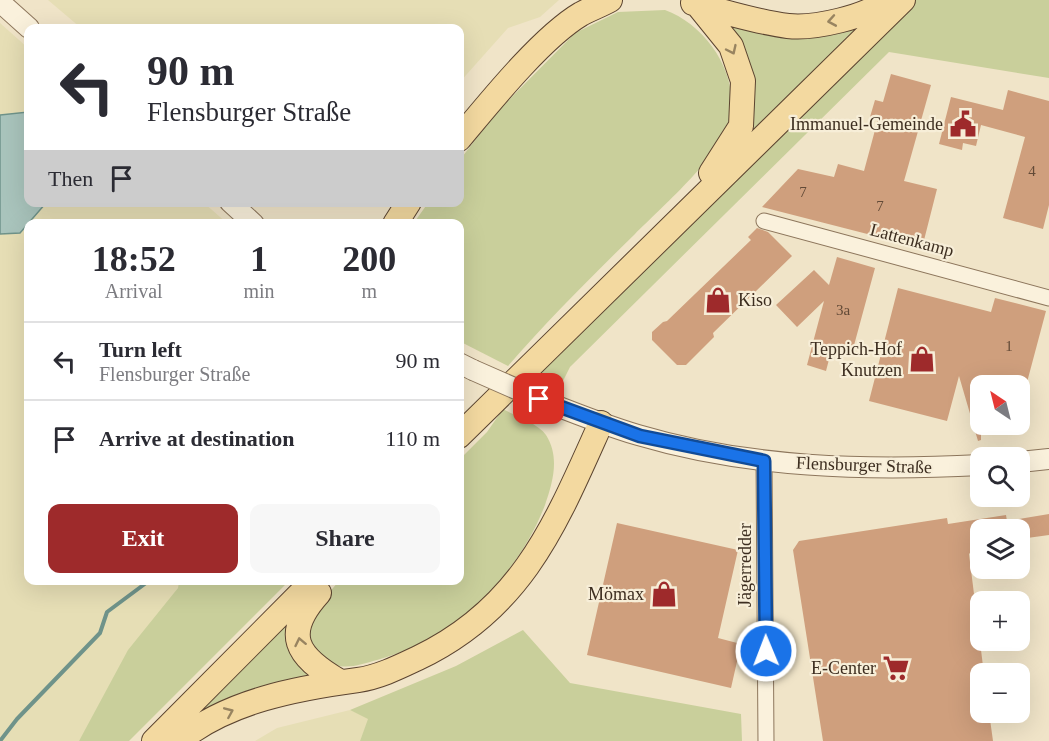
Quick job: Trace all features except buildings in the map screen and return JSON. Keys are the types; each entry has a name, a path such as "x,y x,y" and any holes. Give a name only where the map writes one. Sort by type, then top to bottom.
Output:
{"main road":[{"path":"464,133 488,104 547,43 580,15 610,0"},
{"path":"691,2 790,26 837,21 878,8 886,0"},
{"path":"464,431 903,0"},
{"path":"654,243 661,225 718,165 741,126 743,81 731,46 691,2"},
{"path":"179,741 190,731 229,711 339,681 360,680 393,670 448,644 486,616 518,582 553,527 601,423"},
{"path":"154,741 309,585"},
{"path":"325,585 304,609 297,627 302,652 315,667 339,681"}],"street":[{"path":"0,2 25,24"},
{"path":"235,207 249,219"},
{"name":"Lattenkamp","path":"764,221 1049,298"},
{"name":"Flensburger Straße","path":"466,366 539,399 640,436 764,461 869,468 970,465"},
{"path":"1030,461 1049,459"},
{"name":"Jägerredder","path":"764,461 766,741"}],"shaded area":[{"path":"48,0 559,0 540,17 508,28 464,77 464,24 76,24"},
{"path":"0,23 24,44 24,207 209,207 222,219 24,219 24,585 178,585 79,741 0,741"},
{"path":"350,710 369,718 360,741 255,741 277,728"}],"green space":[{"path":"912,0 1049,0 1049,78 889,52 570,367 561,385 536,374"},
{"path":"665,10 680,17 707,40 726,71 732,106 729,123 714,151 688,182 570,299 508,366 464,344 464,219 417,219 425,207 464,207 464,155 496,113 575,33 618,12"},
{"path":"711,12 868,19 736,151 745,121"},
{"path":"503,409 532,423 542,431 553,452 553,479 545,505 518,557 500,581 479,602 431,638 405,651 360,665 338,666 325,660 309,642 309,616 336,585 464,585 464,455 487,432"},
{"path":"178,585 285,585 129,741 79,741 128,650"},
{"path":"287,623 318,678 198,715 203,708"},
{"path":"523,630 570,683 741,714 742,741 360,741 368,719 350,710 456,666"}],"water":[{"path":"24,112 24,207 43,207 32,219 24,219 24,228 20,233 0,234 0,115"}],"waterway":[{"path":"0,741 17,719 100,633 107,612 143,585"}],"place":[{"name":"Immanuel-Gemeinde","path":"963,124"},
{"name":"Kiso","path":"718,300"},
{"name":"Teppich-Hof Knutzen","path":"922,359"},
{"name":"Mömax","path":"664,594"},
{"name":"E-Center","path":"896,668"}],"route":[{"path":"539,399 640,436 764,461 766,651"}]}
